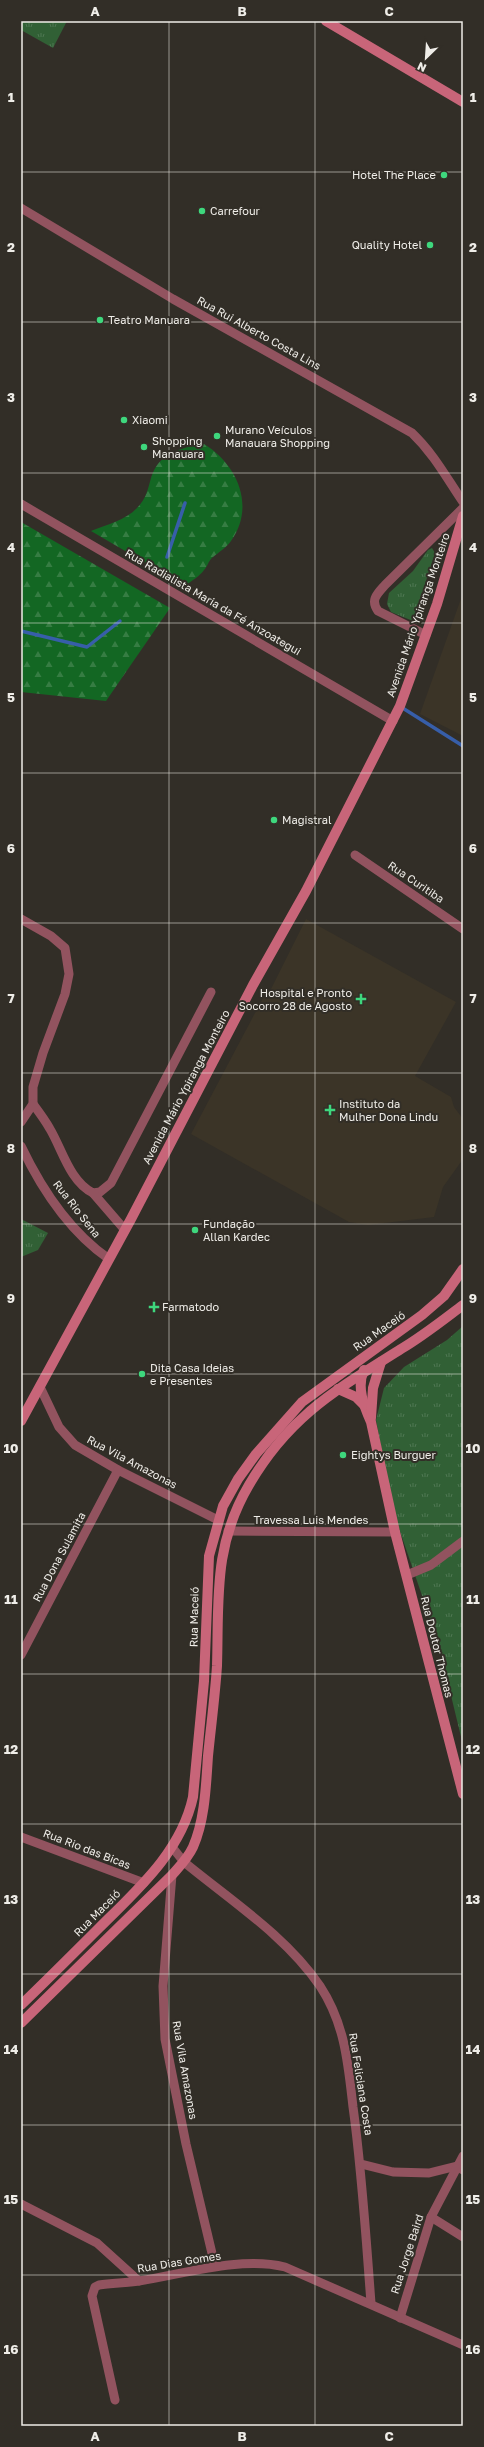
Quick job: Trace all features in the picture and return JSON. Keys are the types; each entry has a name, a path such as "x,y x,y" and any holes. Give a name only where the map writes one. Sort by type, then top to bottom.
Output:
{"main road":[{"path":"326,21 463,102"},
{"name":"Avenida Mário Ypiranga Monteiro","path":"21,1421 125,1230 253,985 306,891 393,721 407,690 426,636 463,516"},
{"name":"Rua Maceió","path":"21,2005 144,1883 172,1847 189,1813 193,1797 204,1681 209,1556 218,1520 238,1479 281,1423 302,1402 367,1353 428,1310 444,1296 463,1269"},
{"path":"21,2023 172,1875 184,1862 193,1848 198,1834 206,1787 216,1668 219,1570 228,1531 249,1485 265,1460 308,1412 338,1389 381,1362 463,1305"},
{"name":"Rua Doutor Thomas","path":"367,1353 360,1384 364,1405 371,1422 395,1532 463,1794"},
{"name":"Rua Doutor Thomas","path":"371,1422 373,1388 381,1362"},
{"path":"338,1389 356,1397 364,1405"}],"street":[{"name":"Rua Rui Alberto Costa Lins","path":"21,208 173,299 412,433 436,458 442,471 463,502"},
{"name":"Rua Radialista Maria da Fé Anzoategui","path":"21,504 393,721"},
{"path":"426,636 378,611 374,605 374,599 382,589 463,508"},
{"name":"Rua Curitiba","path":"355,855 463,929"},
{"path":"21,919 51,936 66,948 69,974 65,994 50,1030 33,1087 32,1104 21,1122"},
{"path":"92,1193 100,1192 111,1183 211,992"},
{"path":"32,1104 50,1129 73,1173 125,1230"},
{"name":"Rua Rio Sena","path":"21,1146 52,1200 90,1246 109,1259"},
{"name":"Rua Vila Amazonas","path":"40,1387 59,1427 75,1445 118,1470 218,1520"},
{"name":"Rua Dona Sulamita","path":"21,1655 118,1470"},
{"name":"Travessa Luis Mendes","path":"228,1531 395,1532"},
{"path":"407,1575 431,1565 463,1541"},
{"name":"Rua Rio das Bicas","path":"21,1837 144,1883"},
{"name":"Rua Feliciana Costa","path":"172,1847 184,1862 276,1938 300,1961 320,1986 336,2014 345,2046 361,2164 371,2303"},
{"name":"Rua Vila Amazonas","path":"172,1875 163,1986 165,2039 186,2144 215,2266"},
{"name":"Rua Jorge Baird","path":"400,2318 431,2217 460,2168 463,2156"},
{"path":"361,2164 393,2172 429,2172 460,2168"},
{"path":"21,2204 97,2243 139,2281"},
{"path":"431,2217 463,2237"},
{"name":"Rua Dias Gomes","path":"114,2400 92,2296 95,2287 99,2285 139,2281 215,2266 260,2264 278,2265 307,2275 463,2345"}],"shaded area":[{"path":"463,593 463,736 420,714"},
{"name":"Instituto da Mulher Dona Lindu","path":"306,919 456,1002 415,1076 451,1097 454,1107 463,1119 463,1159 443,1187 434,1217 368,1225 349,1222 191,1134 264,996 267,997"}],"green space":[{"path":"21,21 67,21 53,48 21,30"},
{"path":"204,444 216,452 234,474 242,500 242,514 238,528 231,541 211,559 200,574 185,586 91,531 122,519 140,505 148,490 155,469 159,462 165,457 187,447"},
{"path":"21,522 170,608 106,701 21,692"},
{"path":"432,548 435,553 413,621 391,612 387,604 389,593 413,571 428,550"},
{"path":"21,1219 48,1233 38,1250 21,1257"},
{"path":"463,1326 463,1745 438,1642 394,1514 376,1420 384,1388 404,1367 447,1340"}],"waterway":[{"path":"167,557 185,503"},
{"path":"21,631 87,647 120,621"},
{"path":"401,707 463,746"}],"place":[{"name":"Hotel The Place","path":"444,175"},
{"name":"Carrefour","path":"202,211"},
{"name":"Quality Hotel","path":"430,245"},
{"name":"Teatro Manuara","path":"100,320"},
{"name":"Xiaomi","path":"124,420"},
{"name":"Murano Veículos Manauara Shopping","path":"217,436"},
{"name":"Shopping Manauara","path":"144,447"},
{"name":"Magistral","path":"274,820"},
{"name":"Hospital e Pronto Socorro 28 de Agosto","path":"361,999"},
{"name":"Instituto da Mulher Dona Lindu","path":"330,1110"},
{"name":"Fundação Allan Kardec","path":"195,1230"},
{"name":"Farmatodo","path":"154,1307"},
{"name":"Dita Casa Ideias e Presentes","path":"142,1374"},
{"name":"Eightys Burguer","path":"343,1455"}]}
